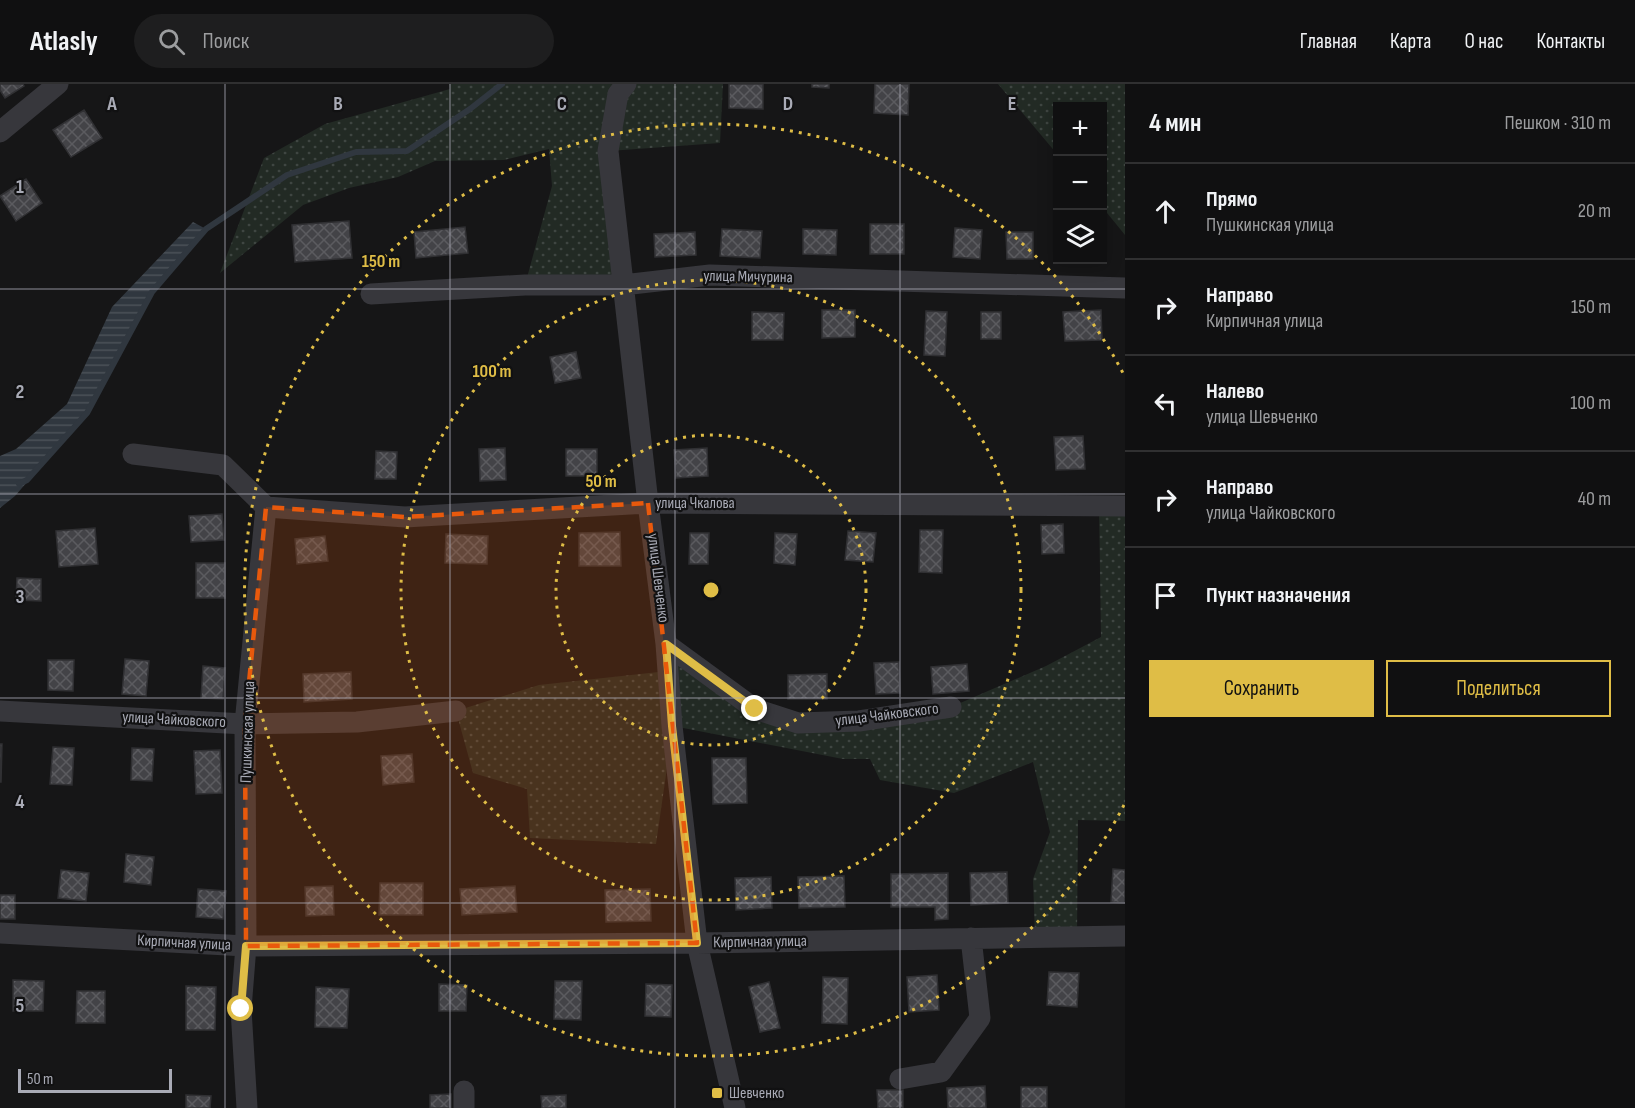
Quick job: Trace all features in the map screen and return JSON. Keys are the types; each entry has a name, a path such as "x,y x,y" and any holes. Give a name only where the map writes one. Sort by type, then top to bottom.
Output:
{"street":[{"path":"0,132 58,84"},
{"name":"улица Шевченко","path":"626,84 618,94 608,151 666,644 672,726 697,943 735,1108"},
{"name":"улица Мичурина","path":"371,294 525,285 623,285 710,275 1125,288"},
{"path":"133,454 223,465 266,507"},
{"name":"улица Чкалова","path":"266,507 405,517 648,503 1125,506"},
{"name":"Пушкинская улица","path":"247,1108 241,1009 246,946 245,724 266,507"},
{"name":"улица Чайковского","path":"666,644 755,709 798,723 860,721 951,707"},
{"name":"улица Чайковского","path":"0,711 245,724 357,722 456,711"},
{"name":"Кирпичная улица","path":"0,933 246,946 697,943 1125,936"},
{"path":"900,1079 941,1072 980,1018 971,938"}],"highlighted area":[{"path":"648,503 697,943 246,946 245,724 266,507 405,517"}],"shaded area":[{"path":"449,84 723,84 720,143 609,151 623,285 525,285 552,186 549,149 504,160 435,161 398,177 349,188 303,205 220,273 264,158 325,124 450,89"},
{"path":"998,84 1125,84 1125,235 1107,213 1107,102 1053,102 1053,149"},
{"path":"193,222 206,229 152,292 87,413 15,496 0,508 0,456 16,449 67,404 112,307"},
{"path":"1099,506 1125,506 1125,821 1078,820 1077,937 1035,937 1033,879 1050,832 1033,762 954,793 880,780 870,759 843,759 673,726 656,844 530,838 527,789 473,773 456,711 539,685 668,671 666,644 798,723 951,707 1046,666 1101,637"}],"building":[{"path":"0,84 23,84 24,86 5,98 0,90"},
{"path":"729,84 763,84 763,109 729,108"},
{"path":"812,84 829,84 829,88 812,87"},
{"path":"875,84 909,84 908,115 874,113"},
{"path":"84,110 102,138 71,157 53,130"},
{"path":"26,179 42,203 16,221 0,196"},
{"path":"349,221 352,258 295,262 292,225"},
{"path":"870,224 904,224 904,254 870,254"},
{"path":"465,227 468,253 416,258 414,232"},
{"path":"955,228 982,230 980,259 953,257"},
{"path":"722,229 762,231 760,258 720,256"},
{"path":"803,229 837,230 836,255 803,254"},
{"path":"695,232 696,255 655,257 654,234"},
{"path":"1006,232 1033,232 1033,259 1007,259"},
{"path":"822,310 855,310 855,337 822,338"},
{"path":"1101,310 1102,340 1065,341 1063,312"},
{"path":"926,311 947,312 945,356 924,355"},
{"path":"752,312 784,313 783,340 752,340"},
{"path":"981,312 1001,312 1001,339 981,339"},
{"path":"576,352 581,378 555,383 550,357"},
{"path":"1083,436 1085,469 1056,470 1054,437"},
{"path":"505,448 506,480 480,481 479,449"},
{"path":"707,448 708,476 676,478 674,450"},
{"path":"566,449 597,449 597,476 566,476"},
{"path":"376,451 397,452 396,479 375,479"},
{"path":"222,514 224,540 191,542 189,516"},
{"path":"1063,524 1064,553 1042,554 1041,525"},
{"path":"95,528 98,564 59,567 56,531"},
{"path":"920,530 943,530 942,573 919,572"},
{"path":"848,531 876,533 873,562 845,560"},
{"path":"620,532 621,566 579,566 579,533"},
{"path":"690,533 709,533 708,564 689,564"},
{"path":"775,533 797,534 795,565 774,563"},
{"path":"446,534 488,536 487,564 445,563"},
{"path":"325,536 328,561 297,564 295,539"},
{"path":"196,563 225,563 225,598 196,598"},
{"path":"17,578 41,579 41,601 16,600"},
{"path":"125,659 149,661 146,696 122,694"},
{"path":"48,660 74,660 73,691 48,690"},
{"path":"899,662 900,693 876,694 874,663"},
{"path":"967,664 969,691 933,694 931,667"},
{"path":"203,666 225,668 223,699 201,698"},
{"path":"351,672 352,699 304,702 303,674"},
{"path":"827,674 827,699 788,699 788,675"},
{"path":"0,744 2,744 1,782 0,782"},
{"path":"53,747 74,748 72,785 50,784"},
{"path":"132,748 154,749 152,781 131,780"},
{"path":"220,750 222,793 196,794 194,751"},
{"path":"412,754 414,782 383,785 381,756"},
{"path":"712,758 746,758 747,803 713,804"},
{"path":"126,854 154,857 151,885 124,882"},
{"path":"1113,869 1125,870 1125,903 1111,902"},
{"path":"61,870 89,873 86,901 58,898"},
{"path":"1007,872 1008,903 971,905 970,873"},
{"path":"948,873 948,919 935,920 935,907 891,907 891,874"},
{"path":"844,876 845,907 799,908 798,877"},
{"path":"771,877 772,908 736,910 735,878"},
{"path":"380,883 423,883 423,915 379,915"},
{"path":"333,886 334,915 306,916 305,887"},
{"path":"515,886 517,912 462,915 460,889"},
{"path":"198,889 226,891 223,919 196,917"},
{"path":"650,889 651,921 606,922 605,890"},
{"path":"0,895 15,895 15,919 0,919"},
{"path":"1049,972 1079,973 1077,1007 1047,1005"},
{"path":"937,975 939,1010 909,1012 907,977"},
{"path":"823,977 848,978 847,1024 822,1023"},
{"path":"13,980 44,981 43,1011 13,1011"},
{"path":"555,981 582,981 581,1020 554,1019"},
{"path":"769,982 780,1028 760,1032 749,987"},
{"path":"439,984 467,985 466,1011 439,1011"},
{"path":"646,984 672,985 671,1017 645,1016"},
{"path":"186,986 216,987 215,1030 186,1030"},
{"path":"316,987 349,989 347,1028 315,1027"},
{"path":"77,991 105,991 105,1023 76,1023"},
{"path":"985,1086 986,1108 948,1108 947,1088"},
{"path":"1021,1087 1047,1087 1047,1108 1021,1108"},
{"path":"877,1090 903,1090 903,1108 878,1108"},
{"path":"451,1094 451,1108 430,1108 430,1095"},
{"path":"186,1095 211,1096 210,1108 186,1108"},
{"path":"566,1095 566,1108 542,1108 541,1096"}],"waterway":[{"path":"19,484 27,480 87,413 152,292 206,229 287,175 356,152 407,151 470,109 502,84"}],"place":[{"name":"Шевченко","path":"717,1093"}],"route":[{"path":"241,1009 246,946 697,943 672,726 666,644 755,709"}]}
